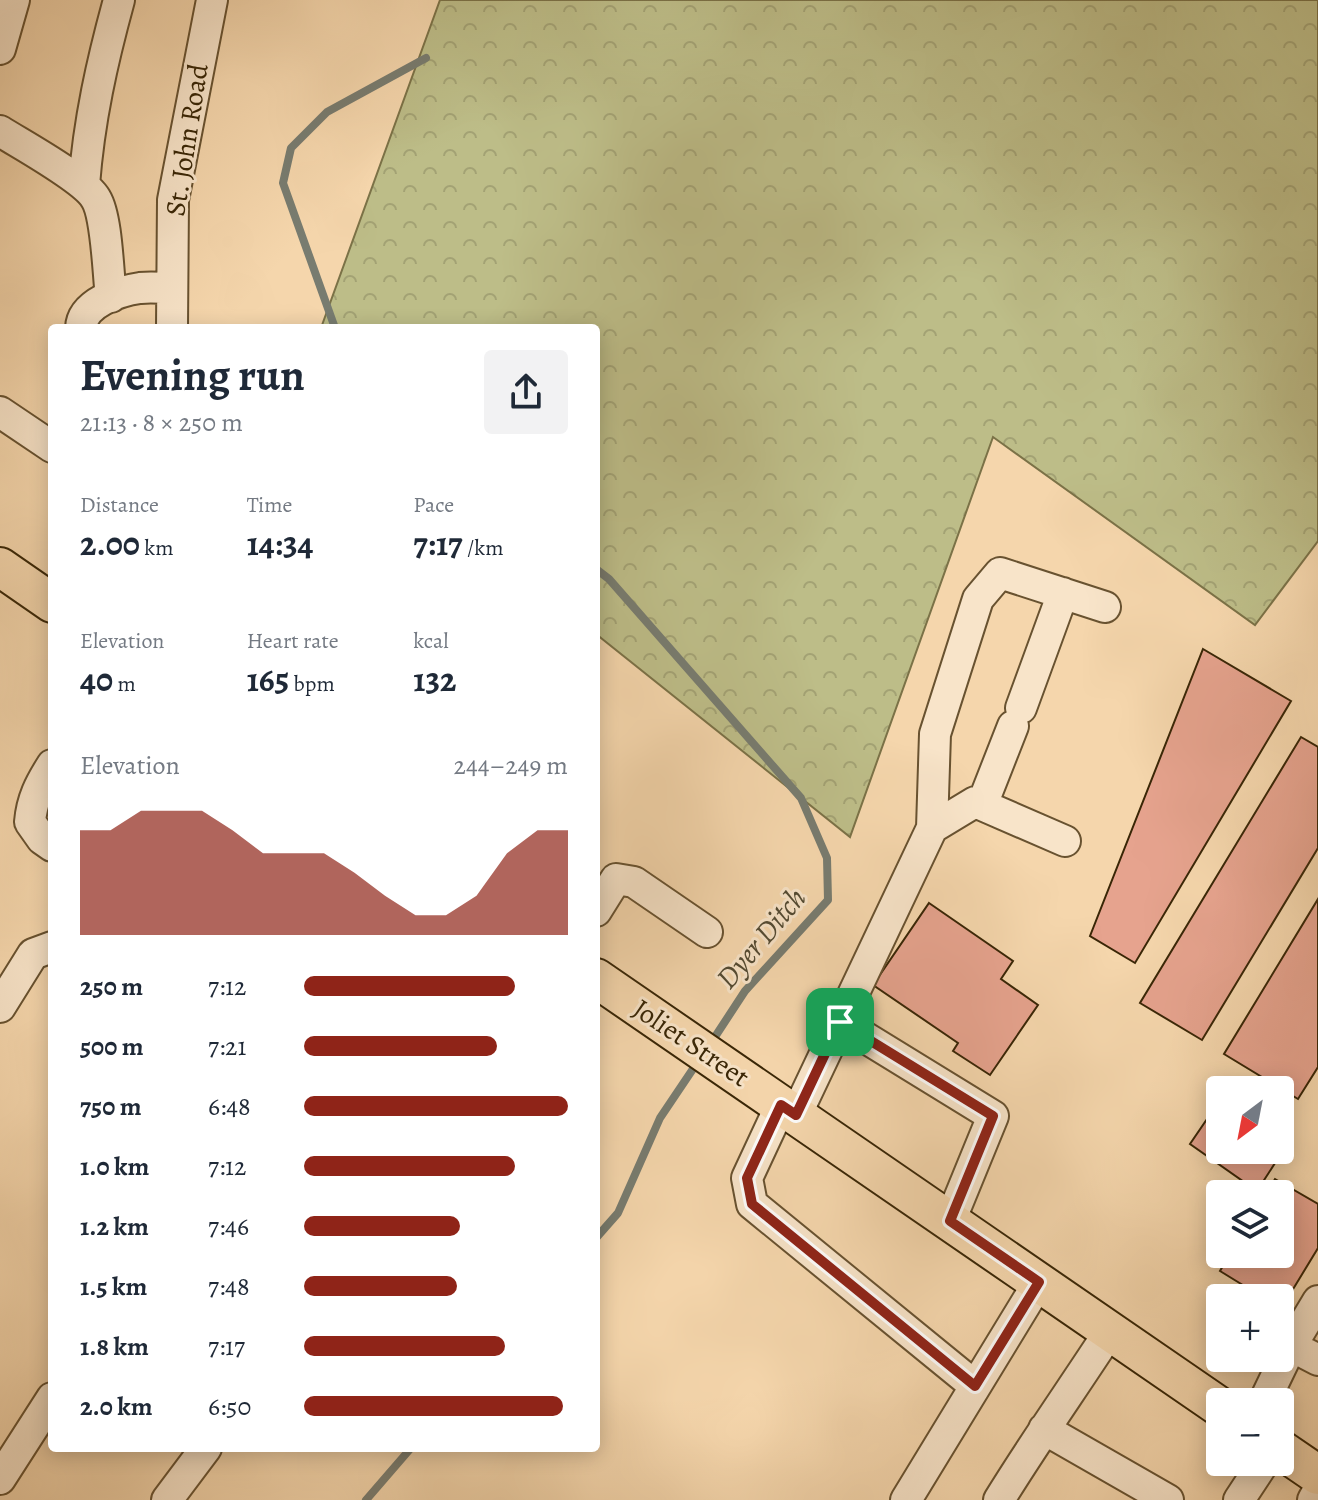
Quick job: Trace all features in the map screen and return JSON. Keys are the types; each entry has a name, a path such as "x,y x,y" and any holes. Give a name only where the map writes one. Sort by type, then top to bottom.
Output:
{"main road":[{"path":"0,567 48,600"},
{"name":"Joliet Street","path":"600,983 1206,1397"},
{"path":"1294,1459 1318,1475"}],"street":[{"path":"0,49 14,0"},
{"path":"84,185 92,108 119,0"},
{"name":"St. John Road","path":"172,324 173,200 212,0"},
{"path":"0,131 84,185 96,198 102,214 111,297"},
{"path":"81,324 90,309 104,299 139,288 172,288"},
{"path":"0,412 48,444"},
{"path":"975,1386 752,1204 747,1178 840,1022 932,828 935,734 978,599 1000,573 1105,607"},
{"path":"982,805 1063,593"},
{"path":"48,771 32,803 30,822 48,843"},
{"path":"932,828 975,802 1065,841"},
{"path":"600,905 616,879 634,882 707,932"},
{"path":"0,1007 33,954 48,948"},
{"path":"840,1022 993,1116 950,1221"},
{"path":"906,1500 1039,1282"},
{"path":"1294,1341 1318,1301"},
{"path":"999,1500 1110,1331"},
{"path":"1294,1348 1318,1360"},
{"path":"0,1479 48,1404"},
{"path":"1044,1429 1168,1500"},
{"path":"167,1500 203,1452"},
{"path":"1239,1500 1255,1476"},
{"path":"1313,1500 1318,1491"}],"green space":[{"path":"440,0 1318,0 1318,541 1255,625 993,437 850,837 600,637 600,324 322,324"}],"building":[{"path":"1203,649 1291,701 1135,963 1090,936"},
{"path":"1301,737 1318,747 1318,848 1202,1040 1140,1003"},
{"path":"1318,899 1318,1067 1298,1099 1294,1097 1294,1076 1260,1076 1224,1054"},
{"path":"929,903 1013,961 1001,979 1038,1005 990,1075 953,1051 958,1043 873,985"},
{"path":"1206,1121 1206,1155 1190,1144"},
{"path":"1219,1164 1274,1164 1264,1180 1241,1180"},
{"path":"1294,1190 1318,1204 1318,1248 1294,1288 1294,1284 1241,1284 1220,1271 1222,1268 1294,1268"}],"waterway":[{"name":"Dyer Ditch","path":"334,324 283,183 291,148 327,112 426,58"},
{"name":"Dyer Ditch","path":"600,572 801,798 827,858 828,900 745,991 709,1046"},
{"name":"Dyer Ditch","path":"600,1233 618,1213 660,1118 699,1060"},
{"name":"Dyer Ditch","path":"366,1500 408,1452"}],"route":[{"path":"840,1022 993,1116 950,1221 1039,1282 975,1386 752,1204 747,1178 781,1105 796,1115 840,1022"}]}
